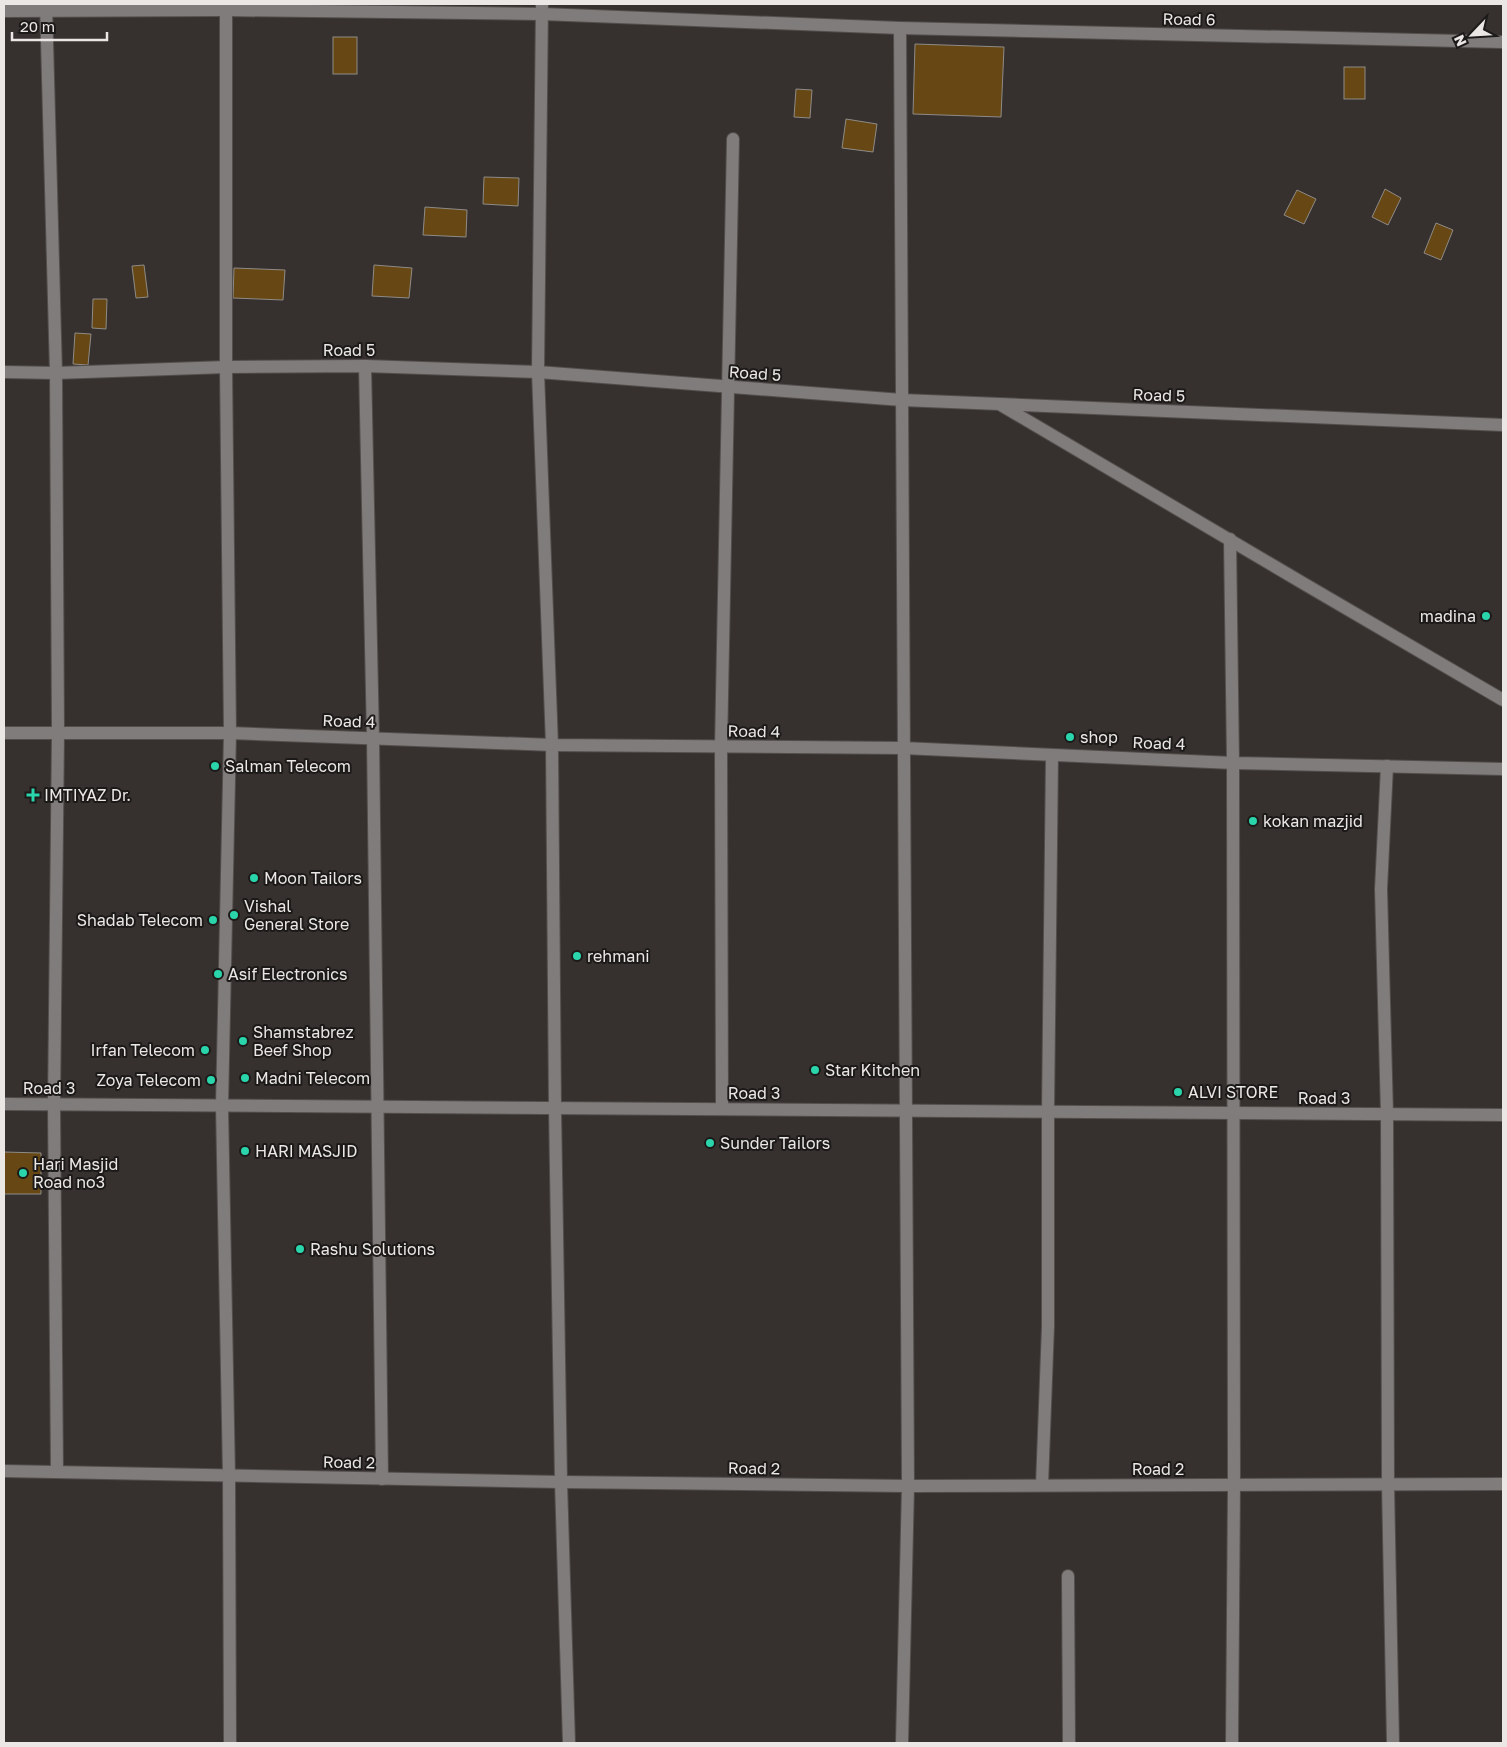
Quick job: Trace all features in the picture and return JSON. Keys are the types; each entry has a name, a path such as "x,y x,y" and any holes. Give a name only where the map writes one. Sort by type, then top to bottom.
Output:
{"street":[{"name":"Road 6","path":"4,11 46,7 542,9 900,28 1503,42"},
{"path":"46,7 56,372 58,733 54,1105 57,1472"},
{"path":"226,7 226,367 230,733 222,1106 230,1476 230,1743"},
{"path":"542,9 538,372 552,745 561,1482 569,1743"},
{"path":"900,28 908,1486 902,1743"},
{"path":"722,1109 721,747 732,139"},
{"path":"365,366 373,738 382,1479"},
{"name":"Road 5","path":"4,372 365,366 538,372 902,400 1503,425"},
{"path":"999,404 1503,700"},
{"path":"1230,539 1233,762 1234,1485 1232,1743"},
{"name":"Road 4","path":"4,733 230,733 552,745 903,748 1233,762 1503,769"},
{"path":"1042,1485 1048,1326 1052,755"},
{"path":"1387,766 1381,890 1387,1114 1388,1484 1393,1743"},
{"name":"Road 3","path":"4,1104 1503,1115"},
{"name":"Road 2","path":"4,1471 561,1482 908,1486 1503,1484"},
{"path":"1068,1576 1069,1743"}],"building":[{"path":"333,37 357,37 357,74 333,74"},
{"path":"915,44 1004,47 1001,117 913,114"},
{"path":"1344,67 1365,67 1365,99 1344,99"},
{"path":"796,89 812,90 810,118 794,117"},
{"path":"846,119 877,124 873,152 842,148"},
{"path":"484,177 519,178 518,206 483,204"},
{"path":"1385,189 1401,198 1388,225 1372,217"},
{"path":"1297,190 1316,199 1304,224 1284,215"},
{"path":"425,207 467,210 466,237 423,235"},
{"path":"1436,223 1453,230 1441,260 1424,253"},
{"path":"144,265 148,297 136,298 132,266"},
{"path":"374,265 412,268 409,298 372,296"},
{"path":"234,268 285,270 283,300 233,298"},
{"path":"93,299 107,299 106,329 92,328"},
{"path":"75,333 91,334 88,365 73,364"},
{"name":"Hari Masjid Road no3","path":"4,1152 41,1153 41,1194 4,1194"}],"place":[{"name":"madina","path":"1486,616"},
{"name":"shop","path":"1070,737"},
{"name":"Salman Telecom","path":"215,766"},
{"name":"IMTIYAZ Dr.","path":"33,795"},
{"name":"kokan mazjid","path":"1253,821"},
{"name":"Moon Tailors","path":"254,878"},
{"name":"Vishal General Store","path":"234,915"},
{"name":"Shadab Telecom","path":"213,920"},
{"name":"rehmani","path":"577,956"},
{"name":"Asif Electronics","path":"218,974"},
{"name":"Shamstabrez Beef Shop","path":"243,1041"},
{"name":"Irfan Telecom","path":"205,1050"},
{"name":"Star Kitchen","path":"815,1070"},
{"name":"Madni Telecom","path":"245,1078"},
{"name":"Zoya Telecom","path":"211,1080"},
{"name":"ALVI STORE","path":"1178,1092"},
{"name":"Sunder Tailors","path":"710,1143"},
{"name":"HARI MASJID","path":"245,1151"},
{"name":"Hari Masjid Road no3","path":"23,1173"},
{"name":"Rashu Solutions","path":"300,1249"}]}
